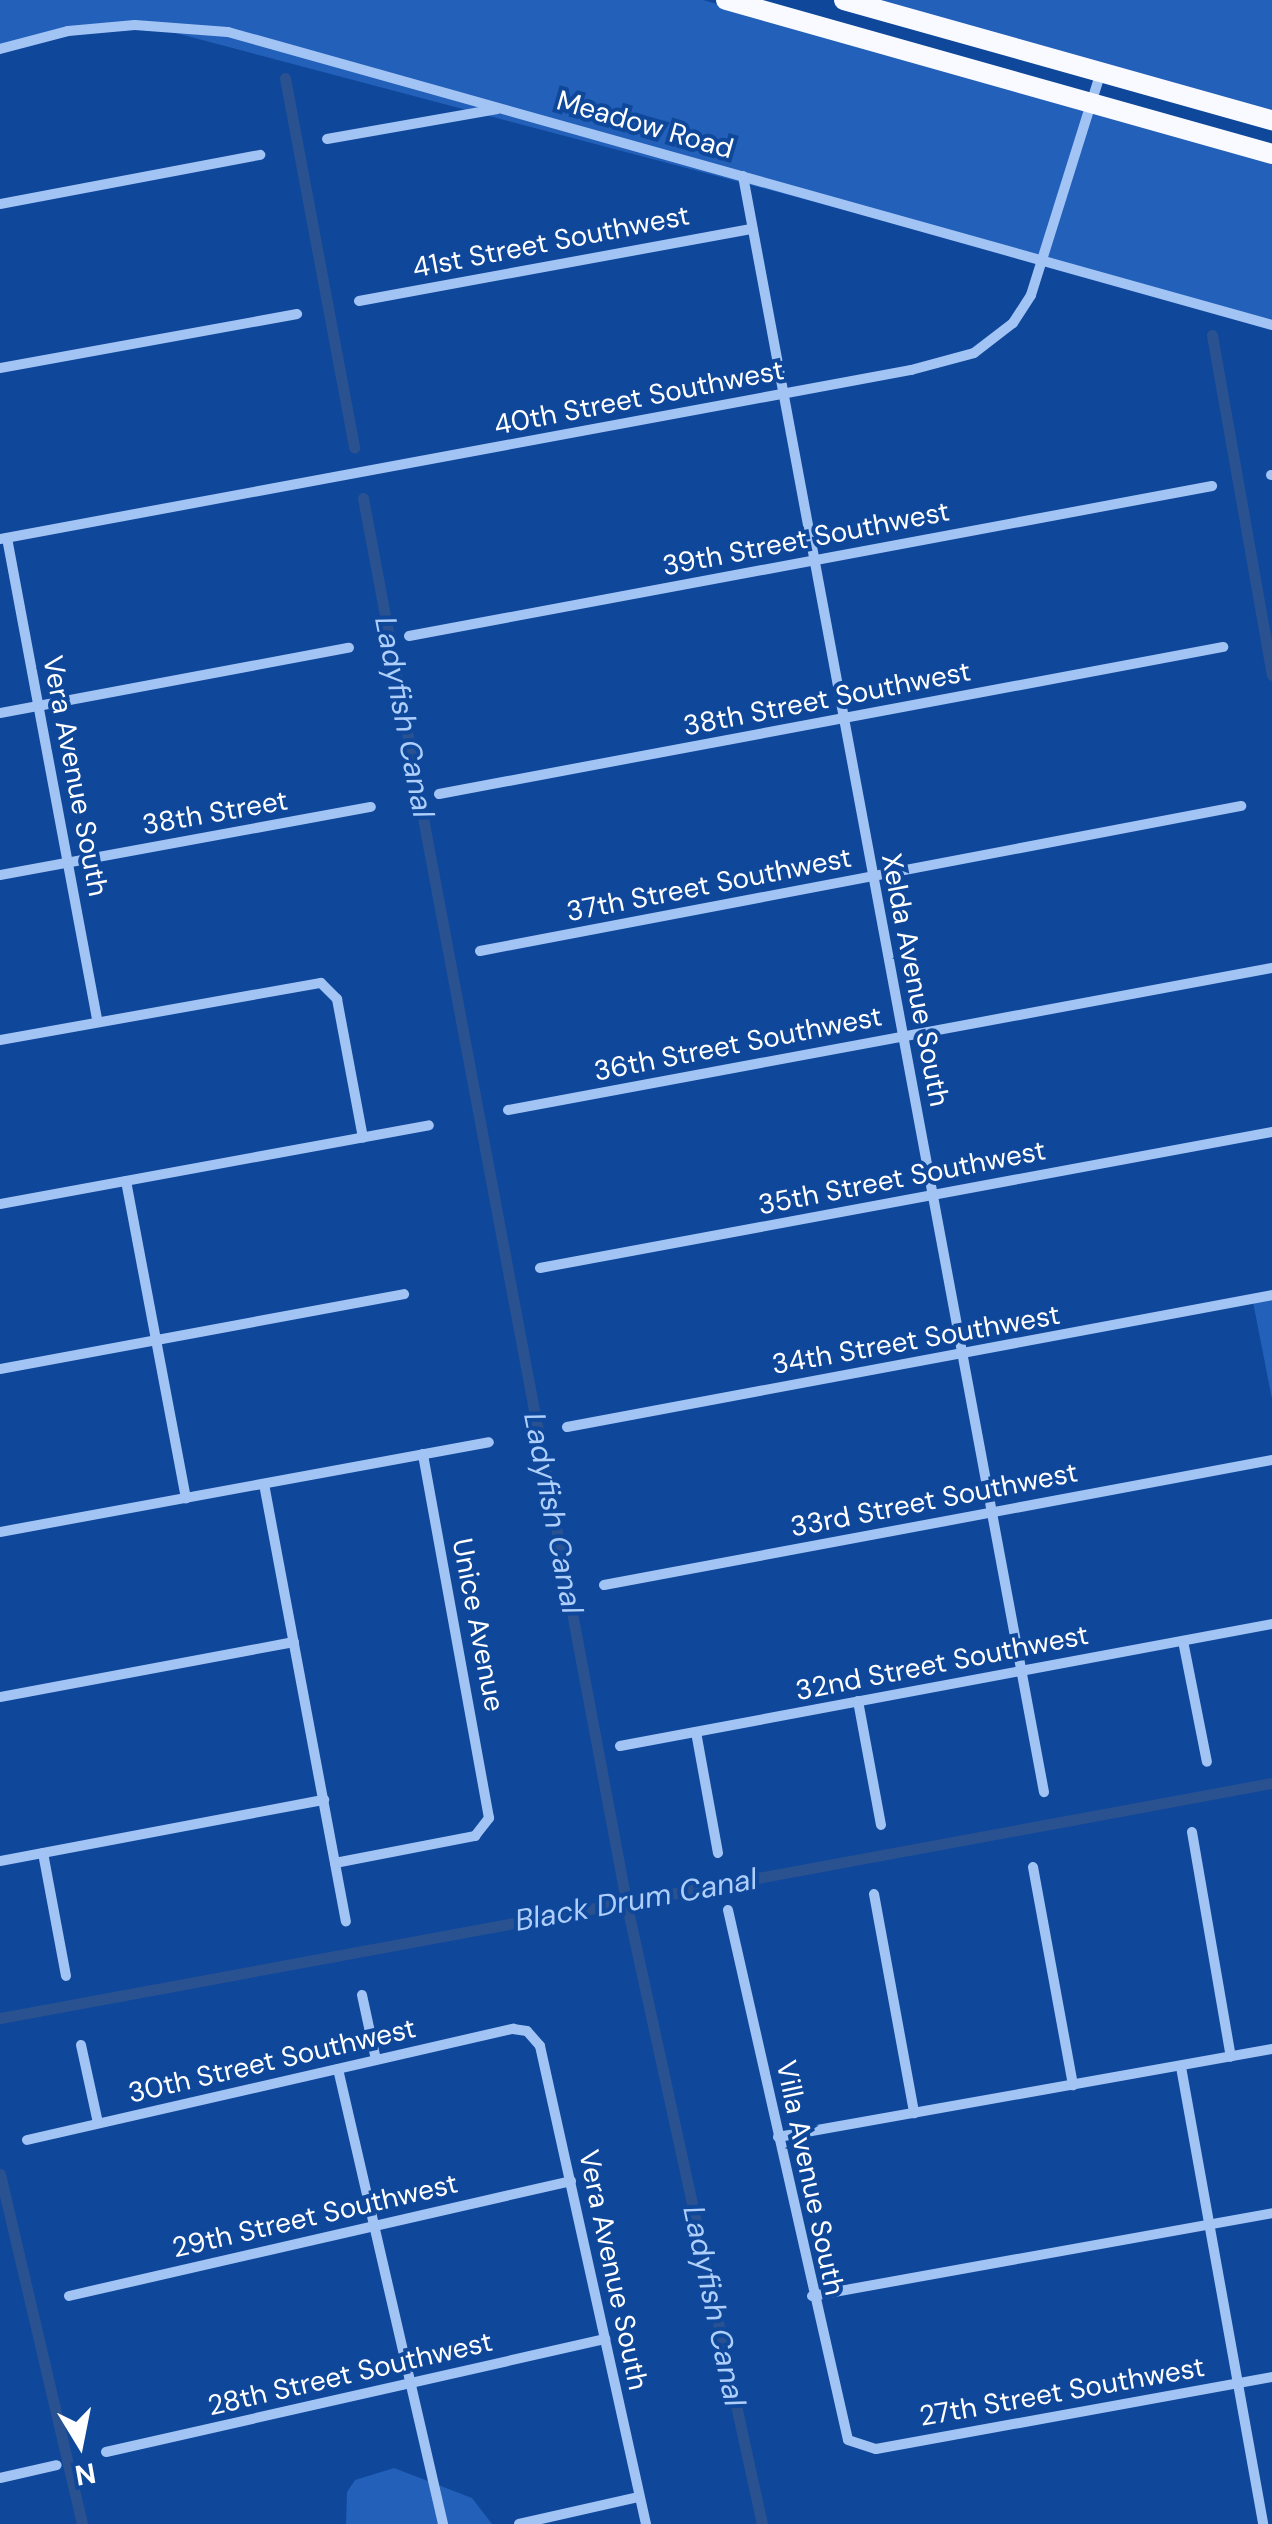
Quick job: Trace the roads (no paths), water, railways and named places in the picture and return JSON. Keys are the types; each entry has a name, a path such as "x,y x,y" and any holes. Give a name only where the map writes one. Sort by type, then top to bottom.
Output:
{"highway":[{"path":"726,0 1272,154"},
{"path":"844,0 1272,120"}],"street":[{"name":"Meadow Road","path":"0,49 84,28 201,28 503,108 1272,326"},
{"name":"40th Street Southwest","path":"4,539 784,394 974,353 1023,310 1044,260 1101,72"},
{"path":"326,140 503,108"},
{"path":"0,204 260,155"},
{"name":"Xelda Avenue South","path":"743,176 1044,1792"},
{"name":"41st Street Southwest","path":"360,301 752,228"},
{"path":"0,368 297,314"},
{"name":"39th Street Southwest","path":"409,636 1212,486"},
{"name":"Vera Avenue South","path":"4,539 98,1022"},
{"path":"0,713 349,648"},
{"name":"38th Street Southwest","path":"439,794 1223,648"},
{"name":"37th Street Southwest","path":"480,951 1241,806"},
{"name":"38th Street","path":"68,863 371,807"},
{"path":"0,875 68,863"},
{"name":"36th Street Southwest","path":"508,1110 1272,968"},
{"path":"0,1040 309,982 331,989 337,998 363,1138"},
{"path":"0,1204 430,1125"},
{"name":"35th Street Southwest","path":"540,1268 1272,1132"},
{"path":"126,1181 186,1498"},
{"path":"0,1368 404,1294"},
{"name":"34th Street Southwest","path":"568,1427 1272,1295"},
{"path":"0,1532 489,1442"},
{"name":"Unice Avenue","path":"335,1863 474,1836 489,1818 423,1454"},
{"name":"33rd Street Southwest","path":"604,1584 1272,1460"},
{"path":"264,1484 346,1921"},
{"name":"32nd Street Southwest","path":"620,1746 1272,1624"},
{"path":"1183,1641 1207,1762"},
{"path":"0,1697 294,1642"},
{"path":"858,1702 881,1825"},
{"path":"696,1732 718,1853"},
{"path":"0,1861 324,1800"},
{"path":"1192,1832 1231,2057"},
{"path":"43,1853 66,1976"},
{"path":"1034,1867 1072,2086"},
{"path":"874,1894 914,2114"},
{"name":"Villa Avenue South","path":"728,1910 842,2428 860,2448"},
{"path":"362,1995 376,2060"},
{"name":"30th Street Southwest","path":"27,2140 513,2029 527,2031"},
{"name":"Vera Avenue South","path":"527,2031 540,2046 646,2524"},
{"path":"81,2045 98,2124"},
{"path":"778,2138 1272,2049"},
{"path":"1181,2067 1263,2524"},
{"path":"338,2069 443,2524"},
{"name":"29th Street Southwest","path":"69,2296 571,2181"},
{"path":"812,2296 1272,2214"},
{"name":"28th Street Southwest","path":"106,2452 605,2339"},
{"name":"27th Street Southwest","path":"860,2448 1272,2377"},
{"path":"0,2478 57,2465"},
{"path":"519,2524 640,2496"}],"waterway":[{"name":"Ladyfish Canal","path":"285,78 354,448"},
{"path":"1212,335 1272,675"},
{"name":"Ladyfish Canal","path":"363,498 627,1906 762,2524"},
{"name":"Black Drum Canal","path":"0,2018 1272,1783"},
{"path":"0,2174 82,2524"}]}
